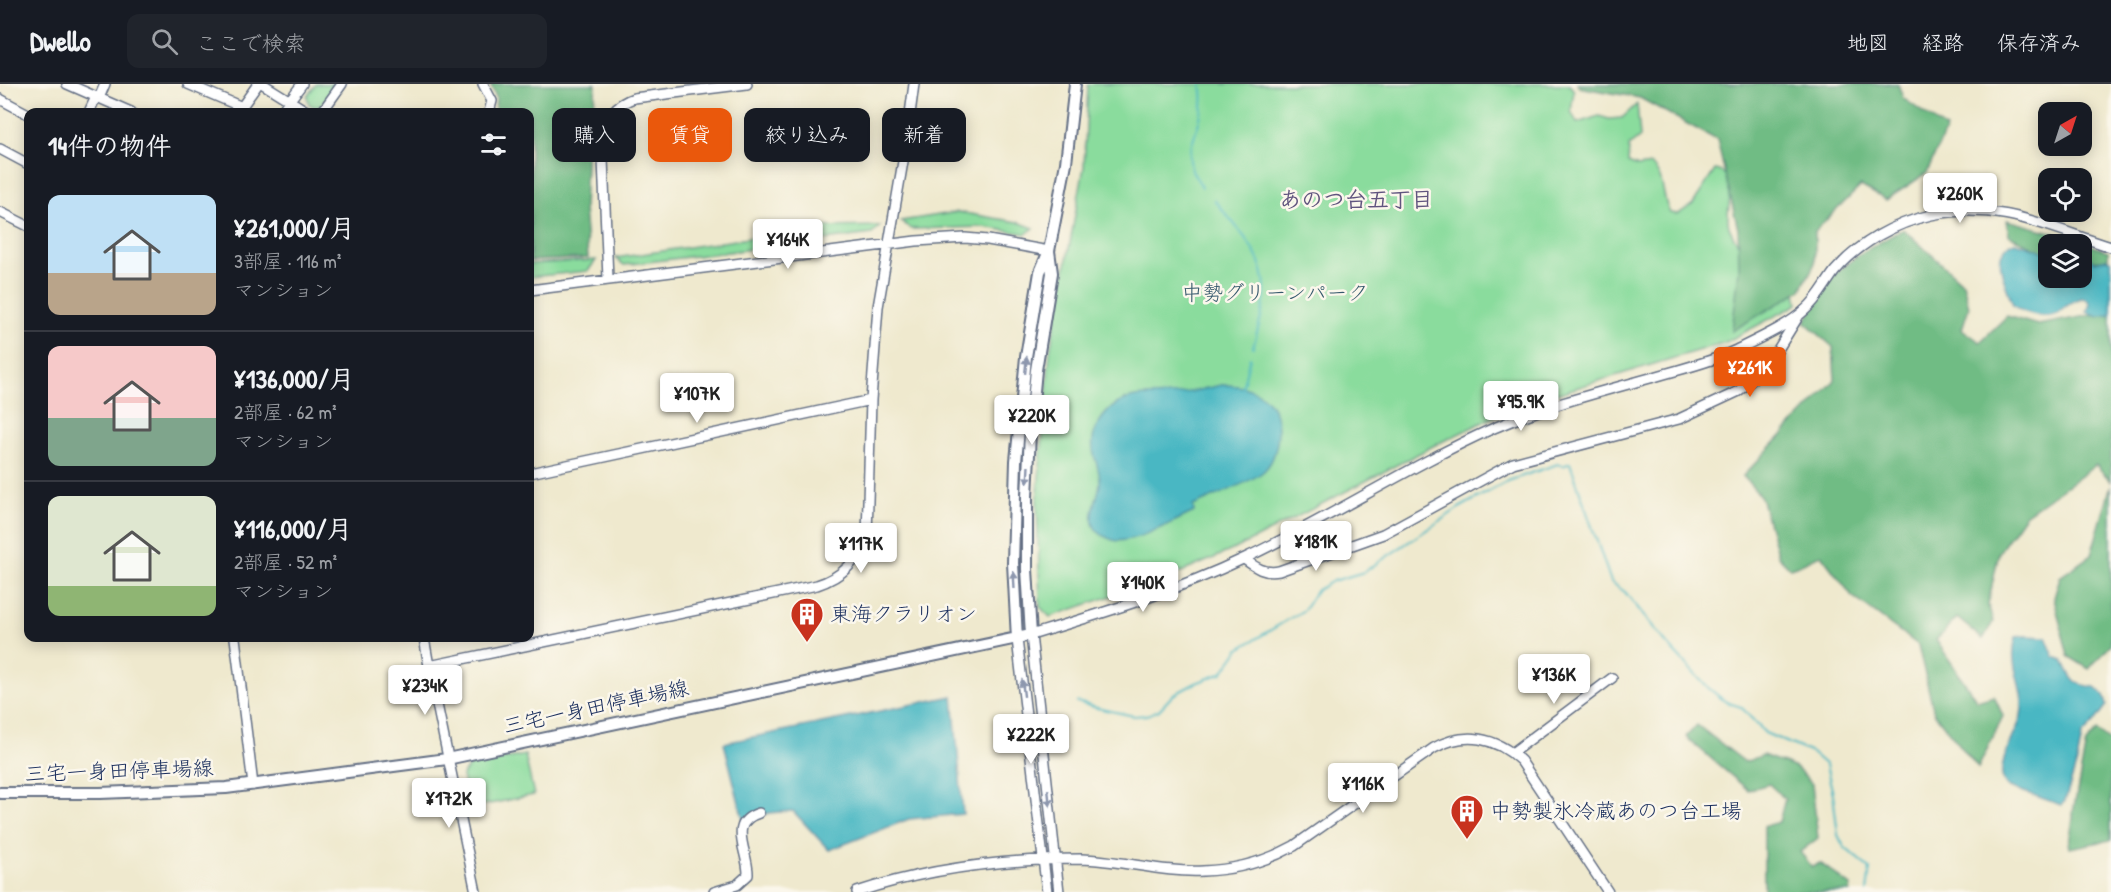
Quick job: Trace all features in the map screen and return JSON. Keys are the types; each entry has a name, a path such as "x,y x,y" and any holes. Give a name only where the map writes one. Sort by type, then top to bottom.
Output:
{"main road":[{"path":"1017,639 1013,563 1016,461 1026,357 1040,272 1049,251 1066,163 1075,84"},
{"path":"1031,635 1027,569 1027,486 1036,370 1052,273 1049,251"},
{"name":"三宅一身田停車場線","path":"0,793 100,793 253,785 447,759 1031,635"}],"street":[{"path":"67,84 122,108"},
{"path":"91,108 105,84"},
{"path":"188,84 236,108"},
{"path":"241,108 258,84"},
{"path":"263,84 301,108"},
{"path":"284,108 302,84"},
{"path":"325,108 342,84"},
{"path":"483,84 492,101 490,108"},
{"path":"608,279 602,135 611,114 618,106 634,98 747,84"},
{"path":"429,666 817,585 833,579 854,561 863,548 867,535 871,400 878,307 914,84"},
{"path":"0,99 24,112"},
{"path":"0,149 24,162"},
{"path":"1244,559 1260,570 1272,573 1279,571 1383,534 1513,463 1678,419 1737,392 1769,364 1799,315 1814,300 1836,271 1856,251 1902,224 1929,215 1969,210 2007,213 2111,247"},
{"path":"0,212 24,224"},
{"path":"534,289 888,244 964,238 1009,242 1049,251"},
{"path":"1059,892 1031,635 1163,592 1244,559 1492,429 1599,392 1731,353 1799,315"},
{"path":"534,472 871,400"},
{"path":"1017,639 1047,892"},
{"path":"235,642 253,785"},
{"path":"425,642 476,892"},
{"path":"1512,753 1611,678"},
{"path":"857,892 902,879 965,866 1044,860 1084,859 1203,871 1242,866 1269,859 1294,846 1443,743 1462,738 1477,738 1496,743 1512,753 1526,767 1608,892"},
{"path":"714,892 736,885 748,875 740,831 746,819 759,813"}],"green space":[{"path":"316,84 336,84 321,106 314,107 309,104 307,96"},
{"path":"490,84 596,84 593,108 552,108 552,162 586,162 584,208 588,258 534,261 534,108 495,108 496,97"},
{"name":"中勢グリーンパーク","path":"1088,84 1569,84 1574,91 1571,111 1577,123 1599,116 1609,119 1622,118 1637,104 1640,137 1629,146 1628,163 1638,167 1651,165 1656,170 1670,213 1678,214 1693,204 1715,170 1723,173 1730,185 1728,220 1734,237 1758,264 1796,292 1798,304 1726,342 1517,406 1435,445 1237,548 1184,571 1050,617 1040,607 1037,501 1050,351 1084,167"},
{"path":"1577,84 1898,84 1903,98 1946,129 1927,173 1886,200 1861,186 1815,231 1815,263 1801,290 1732,331 1739,270 1738,229 1717,140 1640,98 1579,87"},
{"path":"958,212 1018,222 1034,228 1026,234 984,227 911,229 901,221"},
{"path":"2007,220 2057,234 2038,234 2038,250 2009,235"},
{"path":"880,226 872,234 624,265 615,258 822,227"},
{"path":"1903,229 1963,283 1969,307 1962,329 1980,342 2007,316 2038,325 2108,312 2111,314 2111,481 2096,465 2025,515 1999,552 1988,605 1993,622 1983,639 1957,618 1936,640 1977,701 1994,696 2003,716 1978,768 1934,713 1918,645 1852,596 1821,555 1790,568 1778,556 1761,497 1743,476 1835,380 1833,347 1805,322 1832,276 1863,252"},
{"path":"2092,246 2108,251 2108,260 2092,261"},
{"path":"596,260 588,271 534,277 534,264"},
{"path":"2111,485 2111,644 2089,669 2068,656 2054,598 2060,577 2091,555"},
{"path":"1697,725 1745,762 1763,755 1796,768 1812,784 1818,838 1800,852 1812,867 1820,863 1851,886 1850,892 1764,892 1764,826 1779,822 1785,799 1769,784 1748,790 1686,737"},
{"path":"2097,731 2111,742 2111,840 2070,848 2073,813 2086,743"},
{"path":"525,755 534,795 469,808 462,776 469,766"}],"water":[{"path":"2015,242 2038,249 2038,288 2092,288 2092,260 2095,262 2111,260 2111,315 2099,316 2087,312 2090,304 2087,299 2081,298 2058,313 2045,316 2033,314 2013,305 2000,261 2007,247"},
{"path":"1221,385 1255,391 1271,405 1278,431 1275,451 1266,468 1245,482 1193,506 1194,512 1154,531 1121,541 1102,535 1093,522 1100,482 1093,443 1102,418 1117,404 1130,398 1164,396"},
{"path":"2016,637 2046,637 2054,657 2063,660 2074,680 2082,685 2095,687 2104,695 2107,705 2082,735 2077,762 2065,801 2061,805 2007,786 2003,779 2003,762 2021,716 2022,701 2014,652"},
{"path":"953,696 963,814 909,819 829,850 793,811 768,813 744,823 724,743"}],"waterway":[{"path":"1201,84 1202,110 1192,144 1190,163 1202,187"},
{"path":"1214,200 1243,234 1263,272 1264,301 1253,347"},
{"path":"1242,389 1250,357"},
{"path":"1077,702 1134,716 1147,715 1159,710 1173,695 1222,673 1239,649 1304,610 1317,590 1333,581 1364,572 1459,508 1508,481 1558,464 1563,466 1570,463 1611,582 1625,592 1666,643 1706,686 1726,702 1741,707 1765,733 1812,753 1826,765 1833,794 1838,835 1844,847 1870,869 1867,892"}],"place":[{"name":"東海クラリオン","path":"807,643"},
{"name":"中勢製氷冷蔵あのつ台工場","path":"1467,840"}],"district":[{"name":"あのつ台五丁目","path":"1356,199"}]}
